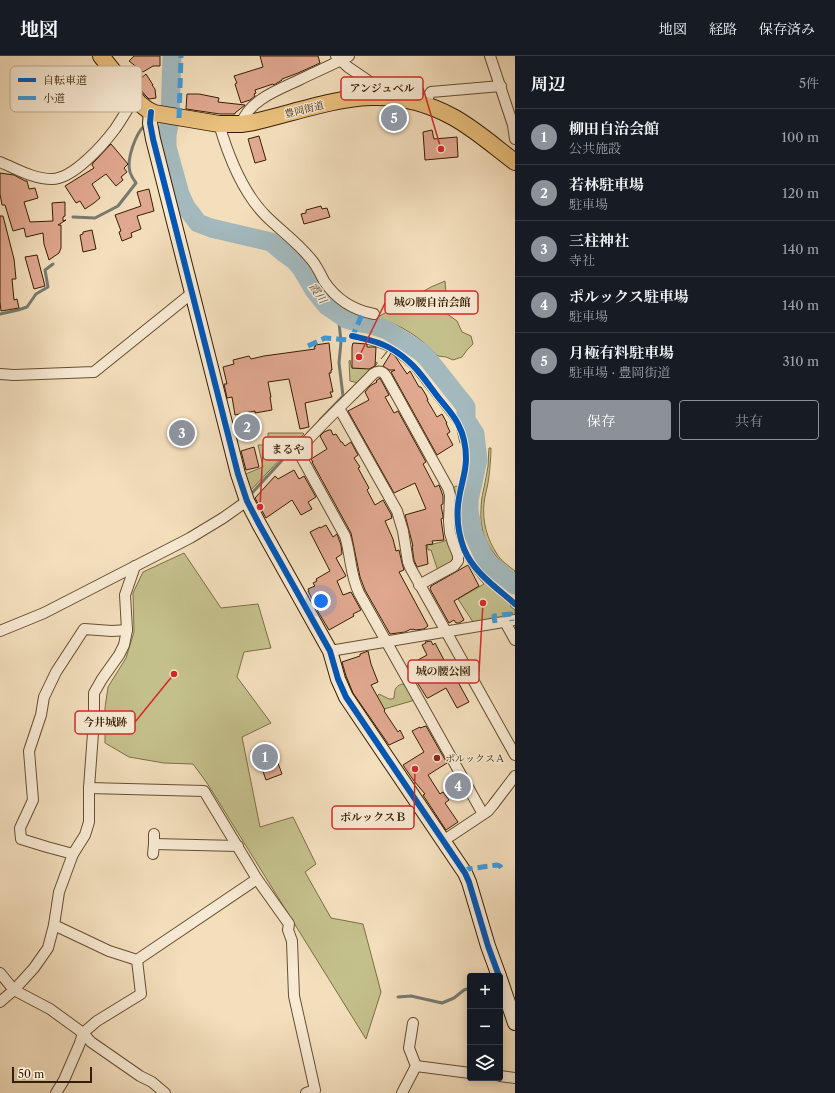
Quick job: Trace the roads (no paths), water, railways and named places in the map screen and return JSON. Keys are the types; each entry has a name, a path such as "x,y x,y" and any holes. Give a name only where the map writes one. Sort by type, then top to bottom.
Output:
{"main road":[{"path":"101,56 109,66"},
{"name":"豊岡街道","path":"163,115 219,124 241,124 344,99 373,96 400,98 424,104 447,114 462,123 515,162"},
{"path":"142,106 163,115"}],"street":[{"path":"490,56 513,125 515,139"},
{"path":"241,124 244,116 250,109 266,96 342,58 360,76 370,82 373,96"},
{"path":"424,104 431,92 501,86"},
{"path":"0,162 34,176 52,179 66,175 74,171 100,146 114,130 126,112"},
{"path":"163,115 150,123 238,474 247,501 330,651 340,685 346,697 464,871 469,882 486,940 498,973"},
{"path":"219,124 239,177 256,205 266,217 312,259 326,284 338,297 350,306 374,314"},
{"path":"0,374 14,375 94,372 192,293"},
{"path":"419,585 454,566 458,561 458,555 450,533 450,495 448,488 385,374 375,372 298,451 345,536 356,587 483,814"},
{"path":"339,408 396,511 404,536 408,562 419,585 515,755"},
{"path":"0,631 44,613 190,538 247,501"},
{"path":"0,1002 14,990 34,968 48,948 60,892 73,854 85,835 89,822 89,788 94,720 94,693 102,679 119,656 124,645 127,630 125,595 135,566"},
{"path":"330,651 510,621 515,640"},
{"path":"73,854 21,839 20,828 33,800 29,751 41,715 44,697 56,672 84,629 112,631 127,630"},
{"path":"443,841 483,814 493,805 515,776"},
{"path":"89,788 204,791 257,879 289,924 288,930 292,941 294,996 315,1090 306,1093"},
{"path":"154,844 238,846"},
{"path":"137,960 257,879"},
{"path":"54,925 109,951 137,960"},
{"path":"56,1093 64,1080 80,1043 83,1032 97,1020 141,994 137,960"},
{"path":"0,973 14,990 50,1009 83,1032 91,1042 140,1076 152,1082 165,1093"},
{"path":"503,988 515,1023"},
{"path":"402,1093 416,1066 409,1048 413,1023"},
{"path":"416,1066 467,1073"},
{"path":"503,1076 515,1078"}],"waterway":[{"name":"霞川","path":"172,56 170,120 167,135 167,147 180,194 186,207 198,223 211,228 271,242 294,260 301,268 314,290 327,306 346,319 387,330 421,352 428,359 466,407 466,420 475,434 478,460 469,500 469,511 473,533 483,555 489,564 515,585"},
{"path":"73,217 95,218 118,206 136,183 130,172 129,160 135,140 145,125"},
{"path":"0,314 27,307 36,294 48,287 45,270 53,264"},
{"path":"320,420 343,396 339,363 341,342 339,322 340,315"},
{"path":"252,493 298,443"},
{"path":"398,997 411,996 442,1003 454,998 467,989"}],"place":[{"name":"月極有料駐車場","path":"394,118"},
{"name":"アンジュベル","path":"441,149"},
{"name":"城の腰自治会館","path":"359,357"},
{"name":"若林駐車場","path":"247,427"},
{"name":"三柱神社","path":"182,433"},
{"name":"まるや","path":"260,507"},
{"name":"城の腰公園","path":"483,603"},
{"name":"今井城跡","path":"174,674"},
{"name":"柳田自治会館","path":"265,757"},
{"name":"ポルックスＡ","path":"437,758"},
{"name":"ポルックスＢ","path":"415,769"},
{"name":"ポルックス駐車場","path":"458,786"}]}
